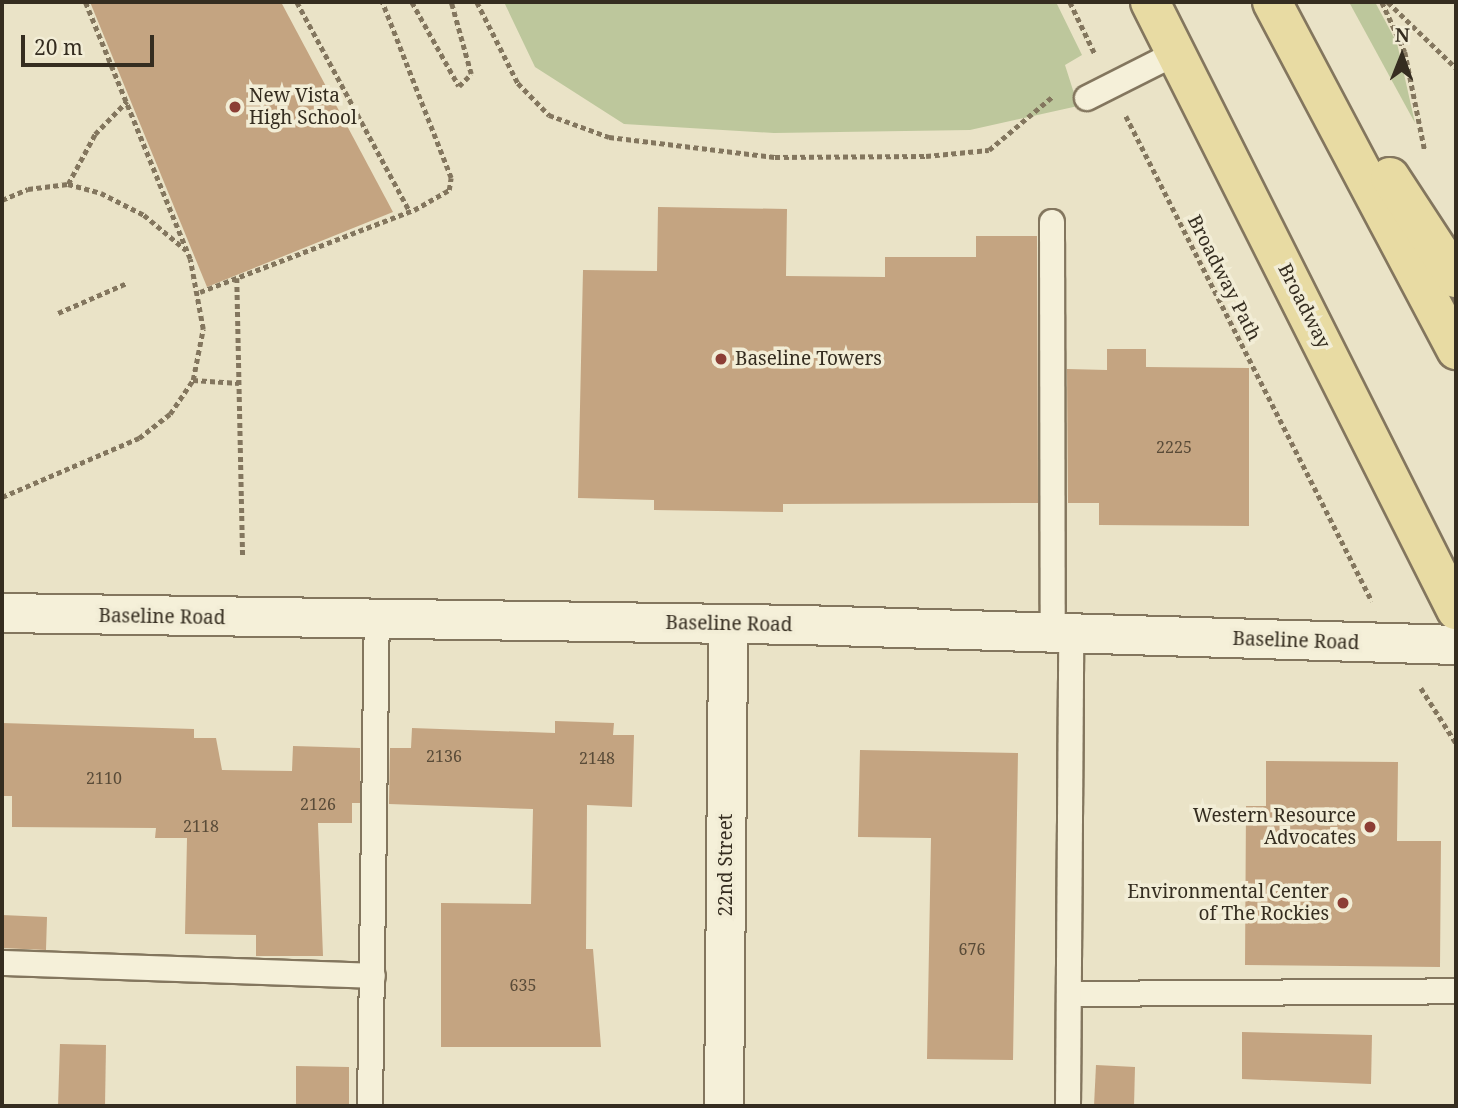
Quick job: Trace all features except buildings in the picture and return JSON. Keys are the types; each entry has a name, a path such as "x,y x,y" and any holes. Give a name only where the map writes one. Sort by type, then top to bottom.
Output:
{"main road":[{"name":"Broadway","path":"1150,2 1456,610"},
{"path":"1272,2 1456,351"},
{"path":"1279,2 1456,278"}],"street":[{"name":"Baseline Road","path":"2,613 377,622 728,624 1456,645"},
{"name":"22nd Street","path":"724,1106 728,624"}],"lane":[{"path":"1087,98 1176,53"},
{"path":"1052,222 1069,994 1068,1106"},
{"path":"370,1106 377,622"},
{"path":"2,963 373,976"},
{"path":"1069,994 1456,991"}],"path":[{"path":"2,497 139,438 170,414 193,380 203,329 200,292 186,250 85,2"},
{"path":"297,2 410,212"},
{"path":"200,292 410,212 449,190 451,178 382,2"},
{"path":"412,2 458,86 471,74 451,2"},
{"path":"477,2 526,91 549,115 610,137 775,158 989,150 1029,121 1056,92"},
{"name":"Broadway Path","path":"1070,2 1355,566"},
{"path":"1382,2 1405,52 1426,158"},
{"path":"1388,2 1456,68"},
{"path":"68,184 95,134 127,101"},
{"path":"2,201 27,189 68,184 144,215 186,250"},
{"path":"237,278 243,558"},
{"path":"58,313 128,283"},
{"path":"193,380 239,383"},
{"path":"1434,708 1455,737 1456,743"}],"green space":[{"path":"504,2 1056,2 1082,55 1065,65 1078,106 970,130 774,133 624,124 535,67"},
{"path":"1349,2 1375,2 1397,43 1415,123"}],"place":[{"name":"New Vista High School","path":"235,107"},
{"name":"Baseline Towers","path":"721,359"},
{"name":"Western Resource Advocates","path":"1370,827"},
{"name":"Environmental Center of The Rockies","path":"1343,903"}]}
